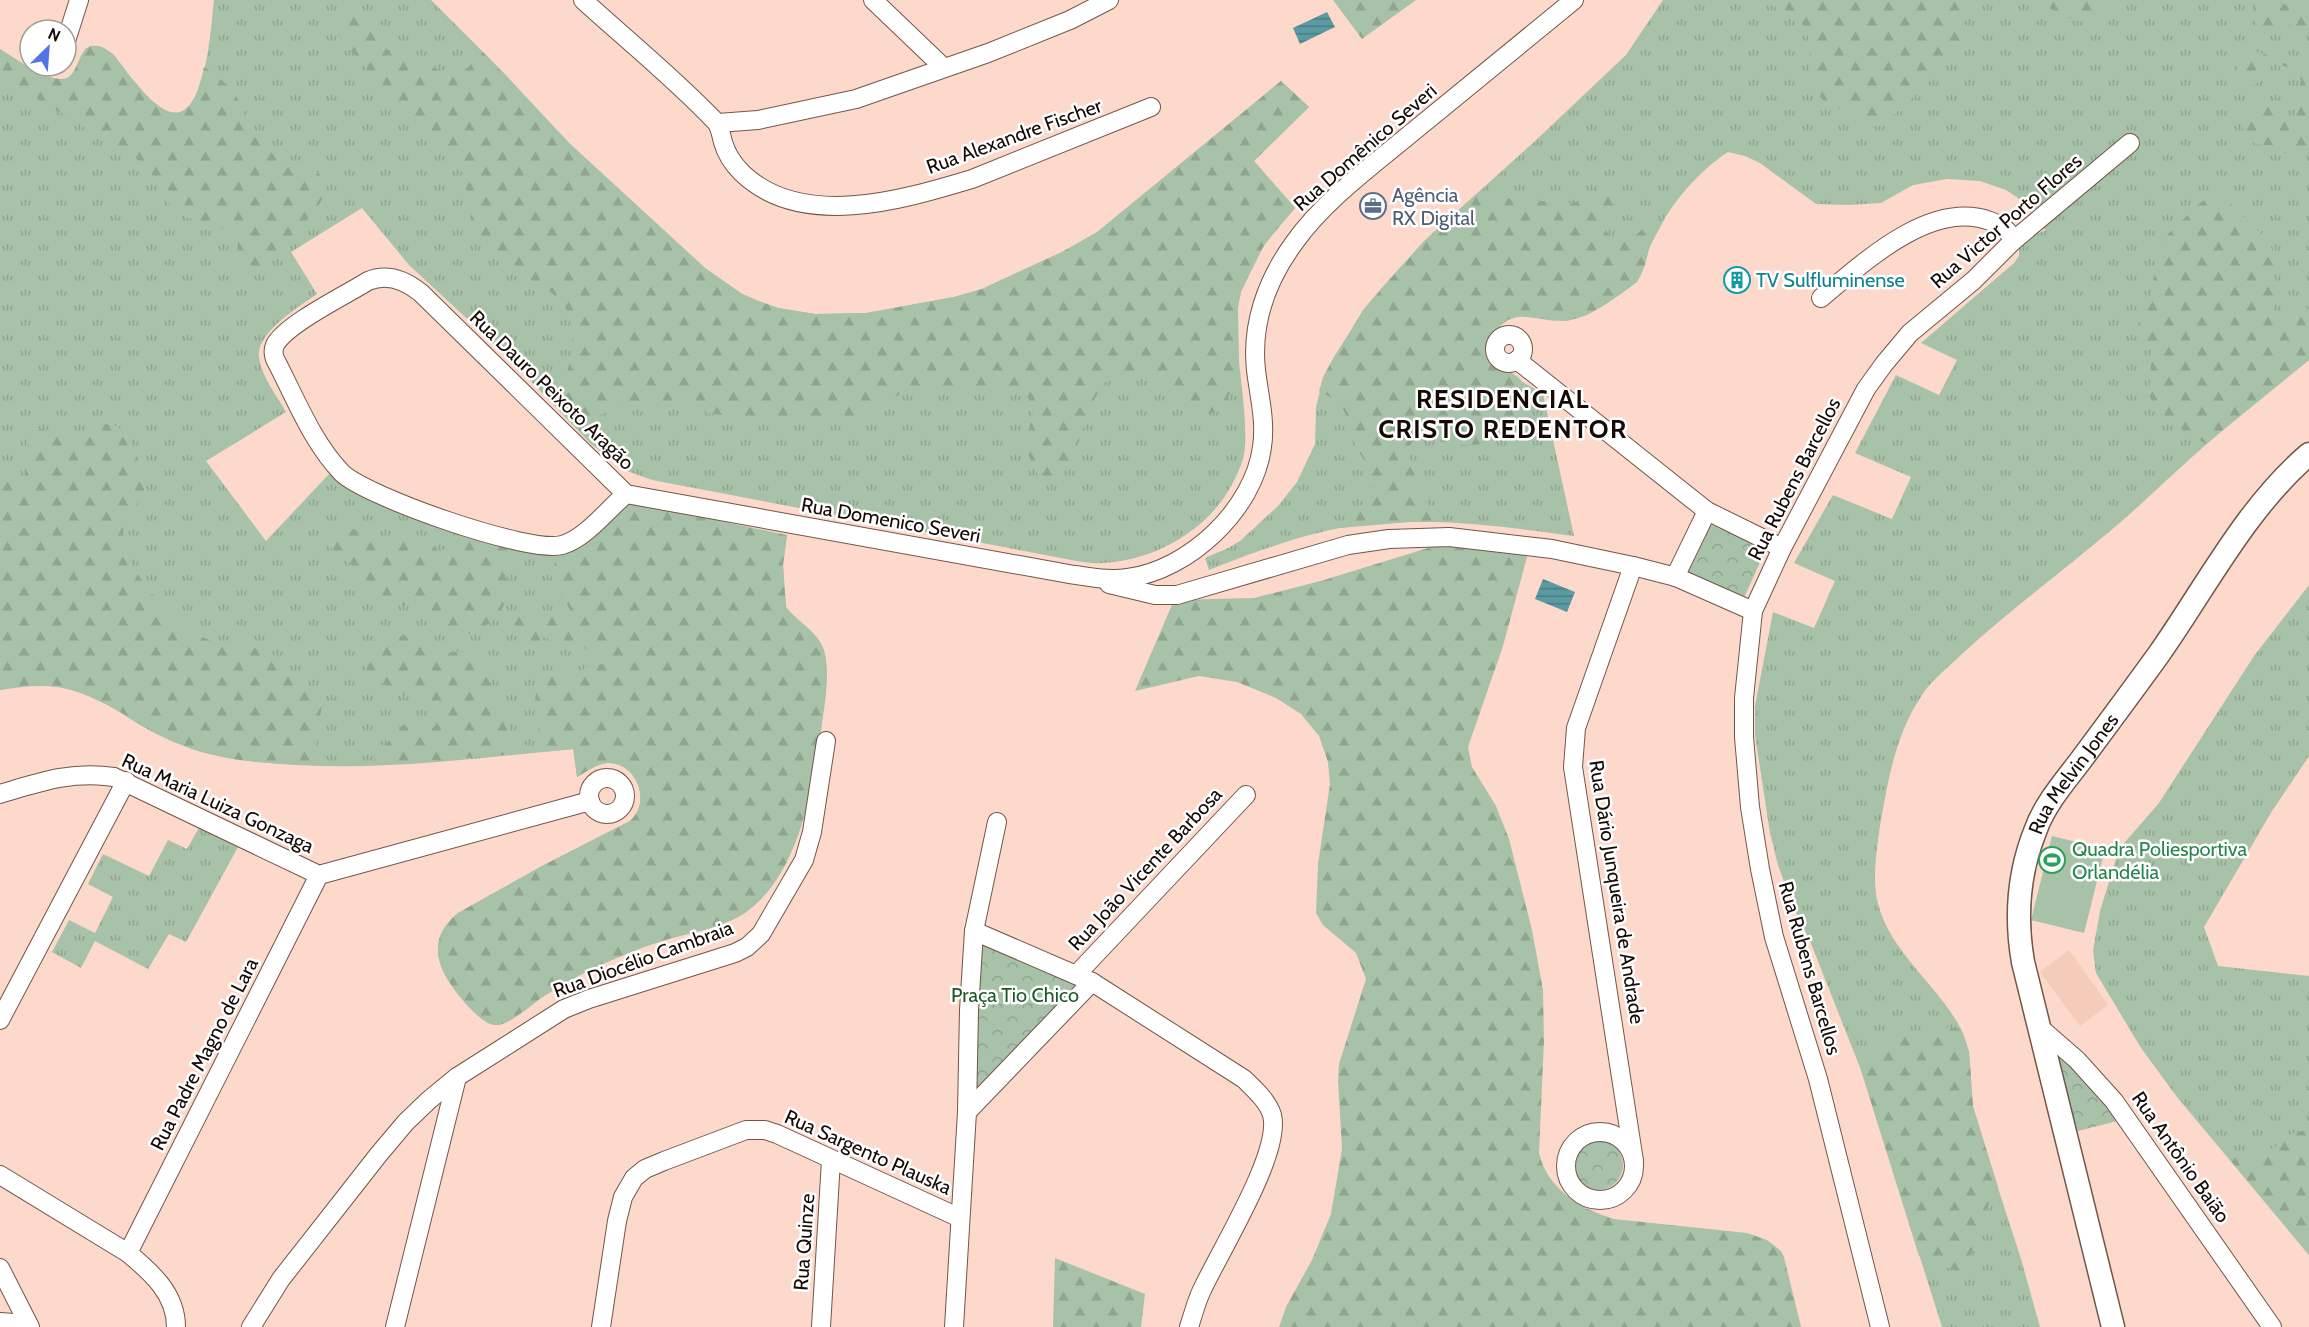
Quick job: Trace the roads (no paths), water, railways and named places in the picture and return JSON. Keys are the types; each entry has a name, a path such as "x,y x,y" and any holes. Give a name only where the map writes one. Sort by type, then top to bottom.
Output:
{"street":[{"path":"73,18 79,0"},
{"name":"Rua Alexandre Fischer","path":"584,0 718,123 728,154 742,173 759,186 788,201 826,206 860,204 914,195 972,179 1151,107"},
{"path":"873,0 943,67"},
{"path":"718,123 758,120 856,99 988,53 1070,20 1109,0"},
{"name":"Rua Domênico Severi","path":"1150,573 1175,562 1203,544 1224,524 1244,494 1259,461 1263,433 1256,369 1257,324 1271,281 1295,242 1321,212 1371,166 1574,0"},
{"name":"Rua Victor Porto Flores","path":"1866,389 1910,333 1974,280 2013,241 2130,143"},
{"path":"1821,298 1903,236 1933,222 1972,216 2005,228 2013,241"},
{"name":"Rua Dauro Peixoto Aragão","path":"384,277 403,281 421,293 626,494 577,538 553,546 504,538 416,510 384,497 350,480 317,440 275,359 274,347 297,324 368,282 384,277"},
{"path":"1517,360 1707,511 1782,548"},
{"name":"Rua Rubens Barcellos","path":"1866,389 1782,548 1753,611 1744,698 1744,737 1750,807 1774,937 1818,1079 1880,1327"},
{"name":"Rua Melvin Jones","path":"2114,1327 2024,963 2017,916 2018,894 2026,857 2036,826 2055,794 2160,652 2260,507 2297,464 2309,454"},
{"name":"Rua Domenico Severi","path":"626,494 1069,574 1113,579 1150,573"},
{"path":"1675,577 1707,511"},
{"path":"1069,574 1155,595 1177,595 1348,545 1389,539 1449,537 1500,541 1551,549 1633,566 1675,577 1753,611"},
{"path":"1175,562 1168,570 1169,580 1177,586 1197,590"},
{"name":"Rua Dário Junqueira de Andrade","path":"1633,566 1576,728 1573,767 1634,1161"},
{"name":"Rua Diocélio Cambraia","path":"251,1327 281,1279 379,1154 413,1114 457,1077 564,1009 735,953 755,940 767,925 804,860 812,832 826,741"},
{"name":"Rua Maria Luiza Gonzaga","path":"0,794 74,774 100,775 126,782 319,875 590,801"},
{"path":"0,1020 126,782"},
{"name":"Rua João Vicente Barbosa","path":"968,1112 1246,795"},
{"path":"954,1327 968,1112 969,1010 974,931 997,822"},
{"name":"Rua Padre Magno de Lara","path":"128,1253 319,875"},
{"path":"974,931 1084,978 1244,1079 1262,1098 1272,1115 1272,1133 1265,1163 1201,1294 1190,1327"},
{"name":"Rua Antônio Baião","path":"2038,1026 2077,1060 2114,1101 2272,1327"},
{"path":"395,1327 457,1077"},
{"name":"Rua Sargento Plauska","path":"601,1327 617,1221 628,1186 645,1169 734,1134 755,1129 777,1134 960,1218"},
{"name":"Rua Quinze","path":"821,1327 831,1160"},
{"path":"0,1175 128,1253 151,1272 168,1294 174,1308 176,1327"},
{"path":"0,1268 29,1326"},
{"path":"0,1322 29,1326"}],"water":[{"path":"1327,12 1335,27 1300,44 1293,28"},
{"path":"1543,579 1575,592 1567,612 1535,599"}],"place":[{"name":"Agência RX Digital","path":"1373,206"},
{"name":"TV Sulfluminense","path":"1737,280"},
{"name":"Quadra Poliesportiva Orlandélia","path":"2052,860"}],"district":[{"name":"RESIDENCIAL CRISTO REDENTOR","path":"1503,414"}],"park label":[{"name":"Praça Tio Chico","path":"1015,995"}]}
